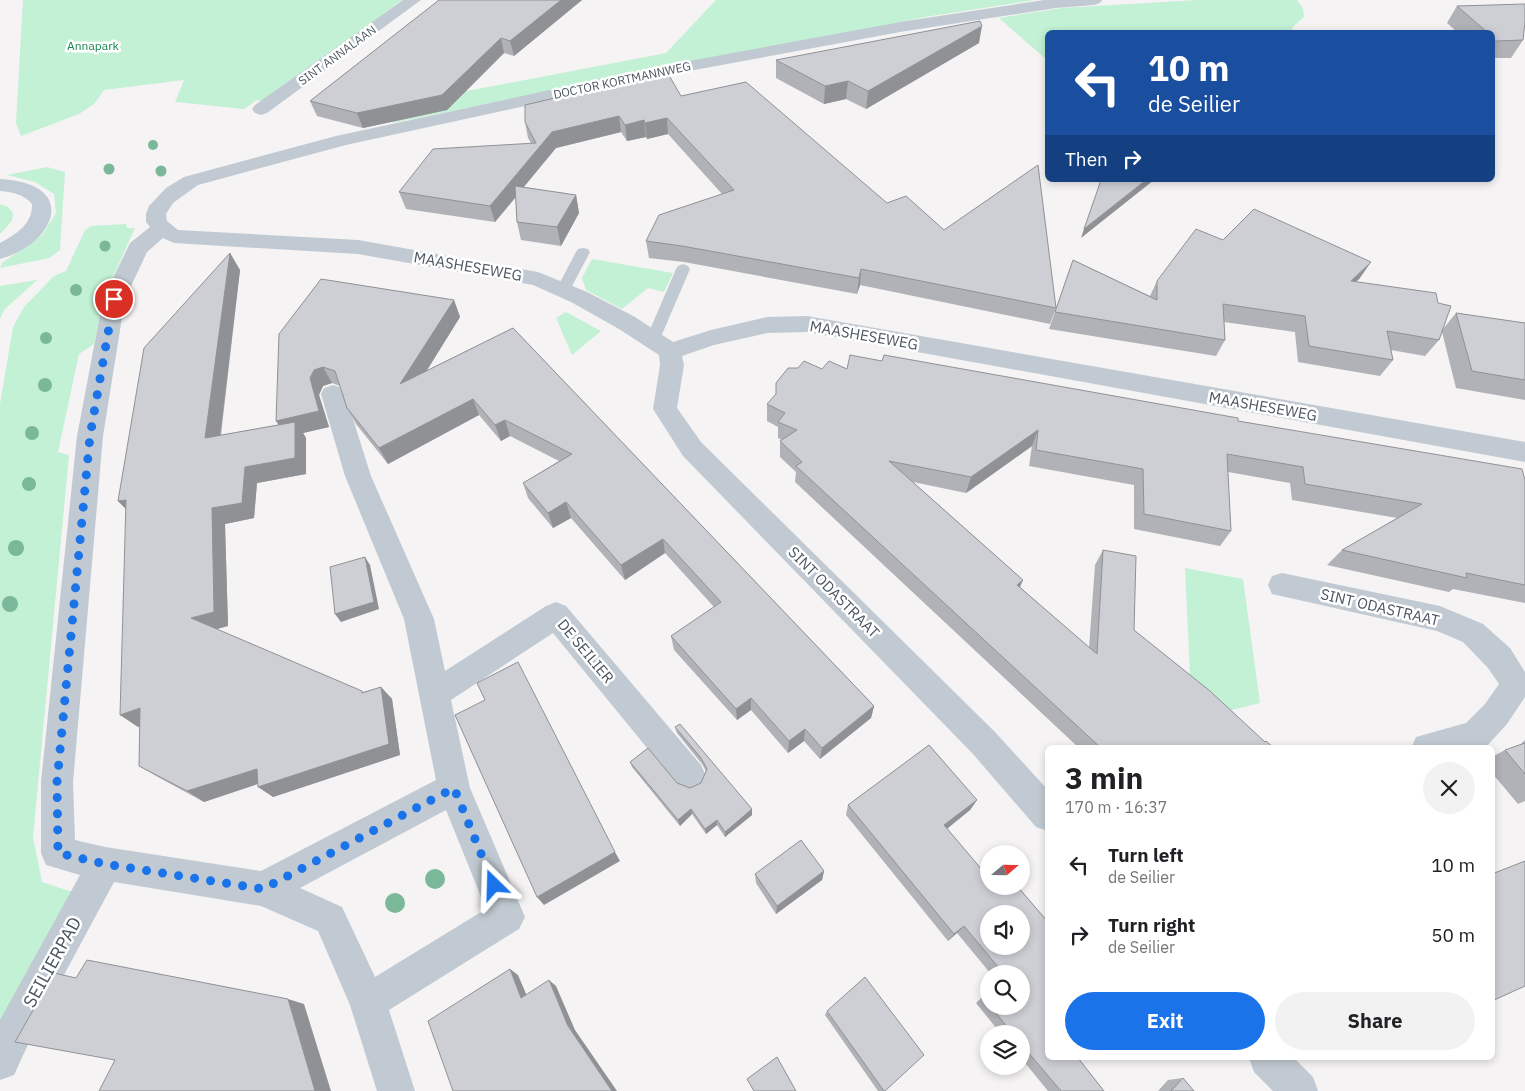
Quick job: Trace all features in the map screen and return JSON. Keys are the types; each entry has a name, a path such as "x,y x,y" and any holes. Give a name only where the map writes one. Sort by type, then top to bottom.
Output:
{"main road":[{"path":"0,185 11,185 28,189 38,197 42,208 40,220 28,234 0,252"}],"street":[{"name":"SINT ANNALAAN","path":"261,109 413,0"},
{"name":"DOCTOR KORTMANNWEG","path":"161,215 174,189 191,180 342,140 633,77 900,27 1056,2 1094,0"},
{"name":"MAASHESEWEG","path":"161,215 174,236 366,249 538,279 627,323 661,345 711,338 767,326 808,324 1525,452"},
{"path":"161,215 138,248 114,299 90,436 57,782 58,853 105,864 263,889 330,919 368,1002 396,1091"},
{"name":"SINT ODASTRAAT","path":"661,345 672,364 665,409 692,449 984,743 1045,812"},
{"path":"333,394 358,476 418,619 454,788 507,917 368,1002"},
{"name":"SINT ODASTRAAT","path":"1282,585 1440,619 1473,633 1499,658 1516,685 1496,714 1476,736 1439,745"},
{"name":"DE SEILIER","path":"434,694 556,615 690,776"},
{"path":"263,889 454,788"},
{"name":"SEILIERPAD","path":"0,1061 24,1012 105,864"},
{"path":"1270,1060 1300,1091"}],"lane":[{"path":"562,290 583,252"},
{"path":"661,345 683,269"}],"green space":[{"name":"Annapark","path":"23,0 402,0 263,102 257,100 244,109 175,102 184,80 104,90 94,104 79,114 21,136 16,123"},
{"path":"716,0 1035,0 925,17 392,123 425,99 666,53"},
{"path":"1197,0 1297,0 1303,8 1304,17 1292,30 1045,30 1045,58 999,18 1062,8"},
{"path":"47,167 65,172 60,250 49,258 0,268 2,263 42,235 56,213 54,194 35,182 7,175"},
{"path":"0,204 8,207 13,213 12,221 0,234"},
{"path":"126,224 127,228 135,228 104,297 94,344 79,354 58,452 69,455 33,837 42,882 75,893 0,1037 0,404 13,327 24,307 54,276 66,271 85,230 91,226"},
{"path":"592,259 673,273 664,292 648,288 622,309 586,290 582,278"},
{"path":"37,280 4,310 0,319 0,286"},
{"path":"566,312 601,331 572,355 556,318"},
{"path":"1185,568 1243,579 1260,703 1228,711 1190,675"}],"building":[{"path":"439,0 561,0 510,41 501,38 442,95 357,113 310,101"},
{"path":"1525,4 1523,40 1495,41 1495,30 1485,30 1457,6"},
{"path":"980,21 982,26 868,91 848,81 825,86 776,60"},
{"path":"667,72 681,96 746,82 887,203 906,196 944,230 1038,165 1056,308 861,269 859,278 646,241 659,215 734,190 667,118 645,123 644,120 625,125 619,116 552,132 490,206 399,192 433,149 536,143 525,122 525,105"},
{"path":"1100,182 1143,182 1084,229"},
{"path":"515,186 576,195 557,227 517,222"},
{"path":"1254,209 1371,262 1351,281 1436,293 1438,303 1451,306 1439,340 1387,331 1393,360 1309,346 1305,316 1223,304 1225,340 1055,312 1073,260 1157,300 1157,281 1196,229 1223,240"},
{"path":"230,253 205,438 295,422 295,458 245,467 242,503 212,508 214,612 191,618 362,691 362,693 381,687 389,744 258,787 257,769 187,791 139,766 140,708 120,715 126,500 118,501 144,348"},
{"path":"321,279 454,300 400,384 513,328 874,706 822,748 805,729 789,741 751,698 736,709 671,636 721,602 663,539 621,565 566,502 548,513 523,483 572,454 505,420 495,425 473,399 379,448 347,408 335,371 323,367 314,370 310,378 319,411 276,421 279,334"},
{"path":"1456,313 1525,323 1525,380 1472,371"},
{"path":"850,355 882,361 884,355 1238,418 1238,421 1522,469 1525,480 1525,585 1466,573 1467,578 1342,550 1422,504 1305,484 1303,467 1227,454 1231,531 1144,514 1143,469 1036,450 1038,430 971,477 889,461 1023,580 1017,585 1097,654 1103,550 1136,556 1134,630 1210,691 1271,745 1098,745 796,466 802,462 780,441 797,430 778,422 785,413 767,404 776,394 776,383 788,368 798,368 804,361 822,369 829,361 847,369"},
{"path":"365,557 374,602 335,614 330,567"},
{"path":"518,662 615,852 537,897 455,715 485,700 477,683"},
{"path":"680,724 752,809 725,832 717,820 705,829 691,809 678,820 630,762 648,748 677,783 690,788 701,783 707,769 701,758 675,727"},
{"path":"1525,743 1525,774 1505,750"},
{"path":"929,745 977,800 944,825 980,867 980,895 1025,895 1045,919 1045,1060 1080,1060 1104,1091 1061,1091 1030,1055 1030,1025 1006,1025 997,1015 1030,1015 1030,965 996,965 988,955 1030,955 1030,905 980,905 980,945 964,926 954,934 848,805"},
{"path":"801,840 824,871 777,906 755,874"},
{"path":"1525,861 1525,986 1495,1000 1495,873"},
{"path":"87,960 288,999 315,1091 99,1091 115,1060 15,1042 54,973 76,978"},
{"path":"510,969 521,998 549,980 568,1026 612,1091 453,1091 428,1021"},
{"path":"865,977 924,1055 885,1091 827,1011"},
{"path":"777,1057 796,1091 754,1091 747,1079"},
{"path":"1183,1078 1194,1091 1171,1091"}],"route":[{"path":"114,299 90,436 57,782 58,853 105,864 263,889 454,788 494,885"}]}
